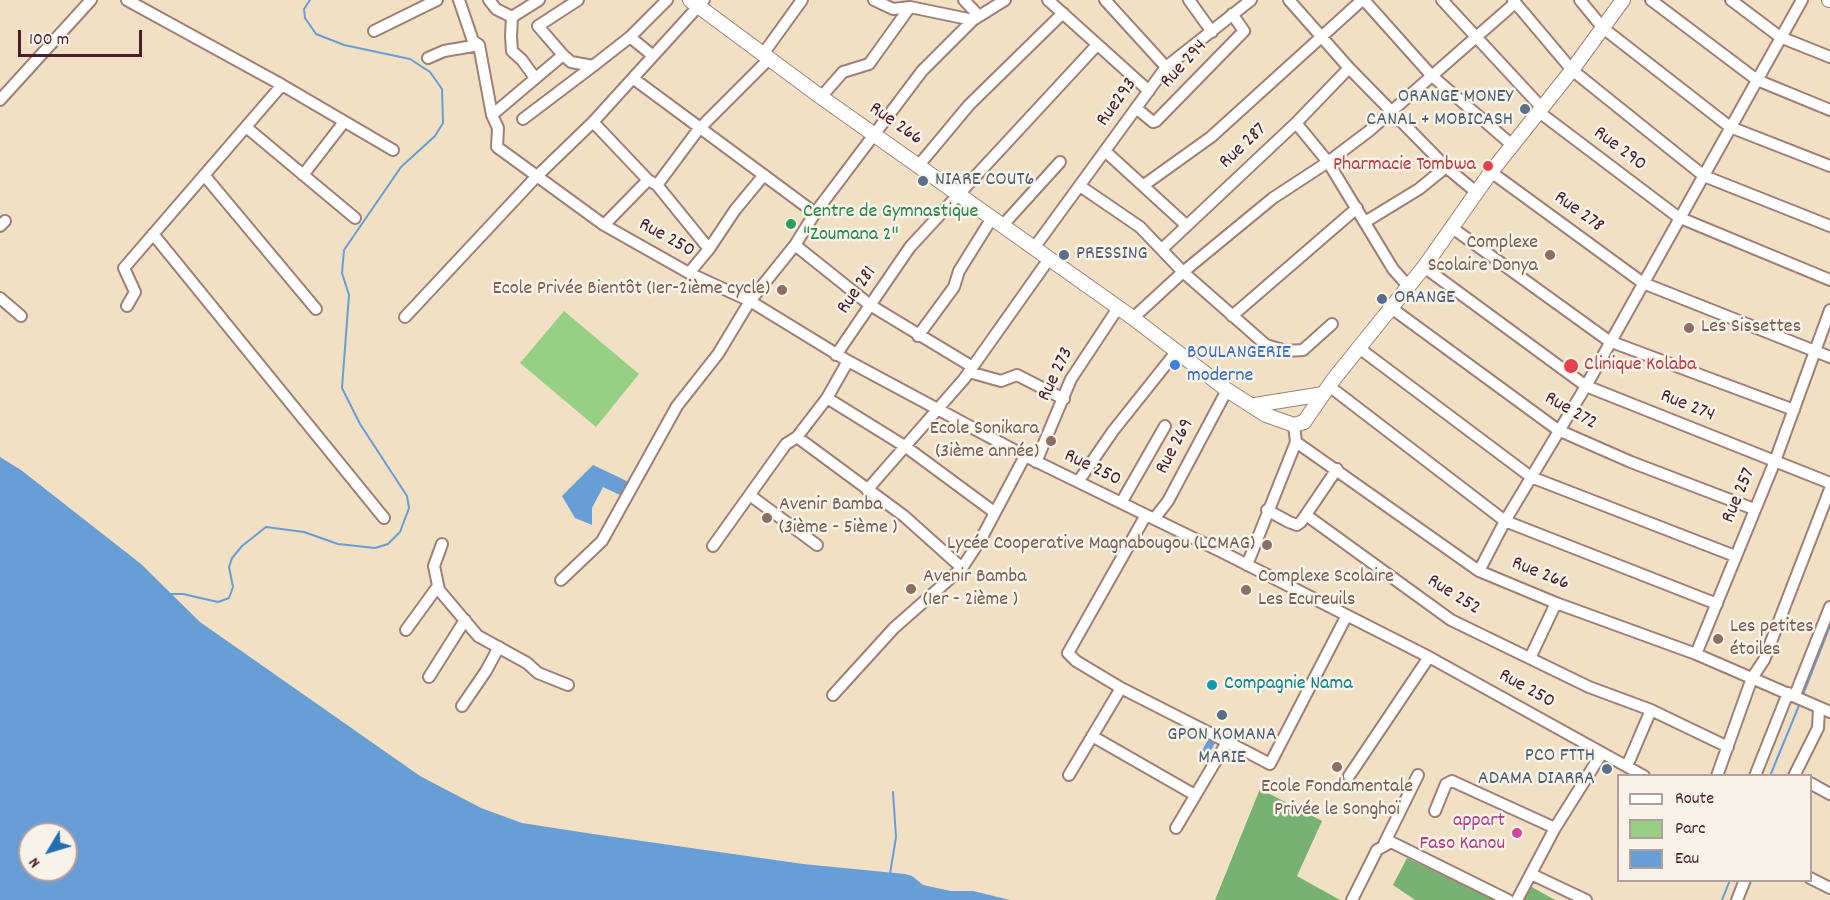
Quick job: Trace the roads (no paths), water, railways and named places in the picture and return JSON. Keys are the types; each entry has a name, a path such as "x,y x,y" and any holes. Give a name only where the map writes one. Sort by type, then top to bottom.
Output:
{"main road":[{"path":"1294,425 1304,422 1390,307 1424,267 1476,192 1572,70 1623,0"},
{"name":"Rue 266","path":"698,2 821,98 1133,318 1227,390 1266,415 1294,425"},
{"path":"1249,404 1326,390"}],"street":[{"path":"0,100 91,0"},
{"path":"127,0 282,85 393,150"},
{"path":"374,31 437,0"},
{"name":"Rue 250","path":"459,0 473,41 479,45 492,115 498,128 497,147 604,225 688,273 750,301 848,362 1036,462 1429,657 1641,774"},
{"path":"489,0 496,9 512,17"},
{"path":"512,17 539,0"},
{"path":"578,0 538,26 571,62 593,66"},
{"path":"523,119 630,37 667,0"},
{"path":"604,225 652,183 766,56 802,0"},
{"path":"874,0 893,9 910,7 976,18"},
{"path":"964,0 976,18"},
{"path":"561,580 602,541 678,406 718,354 750,301 795,245 815,213 922,71 976,18 1005,0"},
{"path":"1048,0 1149,92"},
{"path":"1105,0 1166,67"},
{"path":"1189,0 1212,32"},
{"name":"Rue293","path":"1034,248 1166,67 1251,0"},
{"path":"1289,0 1349,68 1446,167 1476,192"},
{"path":"1144,185 1211,137 1363,0 1431,75 1512,145"},
{"name":"Rue 290","path":"1442,0 1540,110 1678,217 1830,280"},
{"path":"1580,0 1603,28 1730,127 1830,166"},
{"path":"1651,0 1757,80 1830,110"},
{"path":"1731,0 1779,37 1830,57"},
{"path":"1479,571 1505,521 1586,386 1678,217 1704,176 1779,37 1802,0"},
{"path":"1133,318 1183,272 1273,198 1328,162 1392,112 1514,1 1572,70 1704,176 1830,226"},
{"path":"405,317 536,177 634,79 698,2"},
{"path":"821,98 843,72 869,64 910,7"},
{"path":"919,165 969,105 1063,13"},
{"name":"Rue 294","path":"1136,108 1153,122 1156,121 1244,31 1232,14"},
{"path":"512,17 512,51 535,78"},
{"path":"630,37 652,55"},
{"path":"428,58 444,51 479,45"},
{"name":"Rue 281","path":"836,355 910,247 960,196 996,152 1032,118 1097,45"},
{"path":"492,115 563,55"},
{"name":"Rue 287","path":"1162,249 1296,123 1349,68"},
{"path":"634,79 815,213"},
{"path":"127,306 135,292 124,268 282,85"},
{"path":"303,175 344,122"},
{"path":"593,122 652,183 709,249"},
{"path":"1296,123 1328,162 1393,269 1408,286"},
{"path":"246,127 355,218"},
{"path":"1105,151 1186,225"},
{"path":"918,336 954,287 959,271 997,222 1060,162"},
{"path":"1365,222 1419,189 1446,167"},
{"name":"Rue 278","path":"1491,172 1643,283 1830,357"},
{"path":"688,273 709,249 735,210 764,175"},
{"path":"204,176 316,309"},
{"path":"1080,186 1140,227 1183,272 1266,345 1286,351 1303,350 1332,324"},
{"path":"1232,316 1357,208"},
{"path":"1451,227 1609,341 1794,410"},
{"path":"153,234 384,518"},
{"path":"795,245 870,305 970,369 1001,381 1017,375 1064,399"},
{"path":"867,490 938,410 1049,259"},
{"name":"Rue 274","path":"1424,267 1586,386 1830,483"},
{"path":"0,298 21,316"},
{"name":"Rue 272","path":"1390,307 1558,430 1631,462 1754,509"},
{"name":"Rue 273","path":"1036,462 1080,362 1118,308"},
{"name":"Rue 257","path":"1696,654 1775,460 1830,310"},
{"path":"1359,348 1531,477 1735,556"},
{"path":"1078,482 1113,431 1176,352"},
{"path":"713,546 751,496 786,444 797,437 827,398 848,362"},
{"name":"Rue 269","path":"1121,688 1076,661 1068,653 1150,517 1168,501 1227,390"},
{"path":"1326,390 1505,521 1717,604"},
{"path":"827,398 906,447 994,512"},
{"path":"1247,565 1296,442 1294,425"},
{"path":"1121,503 1165,426"},
{"path":"797,437 904,516 962,568"},
{"name":"Rue 266","path":"1296,442 1479,571 1556,603 1696,654 1825,710"},
{"path":"833,695 894,628 962,568 970,552 981,539 1025,456"},
{"path":"1267,510 1296,525 1306,515 1336,469"},
{"path":"1718,774 1752,678 1764,660 1830,489"},
{"path":"751,496 817,545"},
{"name":"Rue 252","path":"1306,515 1451,620 1589,687 1651,710 1728,747"},
{"path":"442,544 434,566 438,586 465,620 484,641 527,663 538,673 568,684"},
{"path":"406,630 438,586"},
{"path":"1530,658 1556,603"},
{"path":"1756,774 1830,607"},
{"path":"1069,775 1121,688 1270,764 1346,617"},
{"path":"429,677 465,620"},
{"path":"462,706 499,647"},
{"path":"1349,776 1429,657"},
{"path":"1627,766 1651,710"},
{"path":"1795,774 1825,710"},
{"path":"1092,736 1196,795"},
{"path":"1176,828 1227,742"},
{"path":"1517,900 1554,828 1602,753"},
{"path":"1352,900 1377,850 1384,844 1418,775"},
{"path":"1435,811 1446,784 1452,781 1554,828"},
{"path":"1812,784 1830,794"},
{"path":"1384,844 1391,842 1508,900"},
{"path":"1531,874 1586,900"},
{"path":"1812,879 1830,888"},
{"path":"1737,900 1744,882"},
{"path":"1825,900 1830,892"}],"water":[{"path":"0,457 21,470 141,564 200,622 420,776 481,808 522,823 803,864 905,874 912,876 923,885 951,891 973,891 1010,900 0,900"},
{"path":"593,465 633,484 622,496 603,487 592,508 592,525 575,518 562,496"},
{"path":"1209,738 1216,741 1206,760 1199,756"}],"waterway":[{"path":"170,594 183,594 218,602 229,598 233,587 229,567 232,558 242,546 266,527 304,532 338,544 375,548 388,544 400,532 409,508 407,496 360,424 342,388 349,295 342,273 344,250 401,167 435,136 443,123 442,89 430,72 410,59 344,45 316,34 305,18 304,9 310,0"},
{"path":"1803,695 1830,626"},
{"path":"1771,774 1800,703"},
{"path":"890,874 896,837 893,792"},
{"path":"1722,900 1729,882"}],"place":[{"name":"ORANGE MONEY CANAL + MOBICASH","path":"1525,109"},
{"name":"Pharmacie Tombwa","path":"1488,166"},
{"name":"NIARE COUT6","path":"923,181"},
{"name":"Centre de Gymnastique \"Zoumana 2\"","path":"791,224"},
{"name":"PRESSING","path":"1064,255"},
{"name":"Complexe Scolaire Donya","path":"1550,255"},
{"name":"Ecole Privée Bientôt (1er-2ième cycle)","path":"782,290"},
{"name":"ORANGE","path":"1382,299"},
{"name":"Les Sissettes","path":"1689,328"},
{"name":"BOULANGERIE moderne","path":"1175,365"},
{"name":"Clinique Kolaba","path":"1571,366"},
{"name":"Ecole Sonikara (3ième année)","path":"1051,441"},
{"name":"Avenir Bamba (3ième - 5ième )","path":"767,518"},
{"name":"Lycée Cooperative Magnabougou (LCMAG)","path":"1267,545"},
{"name":"Avenir Bamba (1er - 2ième )","path":"911,589"},
{"name":"Complexe Scolaire Les Ecureuils","path":"1246,590"},
{"name":"Les petites étoiles","path":"1718,639"},
{"name":"Compagnie Nama","path":"1212,685"},
{"name":"GPON KOMANA MARIE","path":"1222,715"},
{"name":"Ecole Fondamentale Privée le Songhoï","path":"1337,767"},
{"name":"PCO FTTH ADAMA DIARRA","path":"1607,769"},
{"name":"appart Faso Kanou","path":"1517,833"}]}
